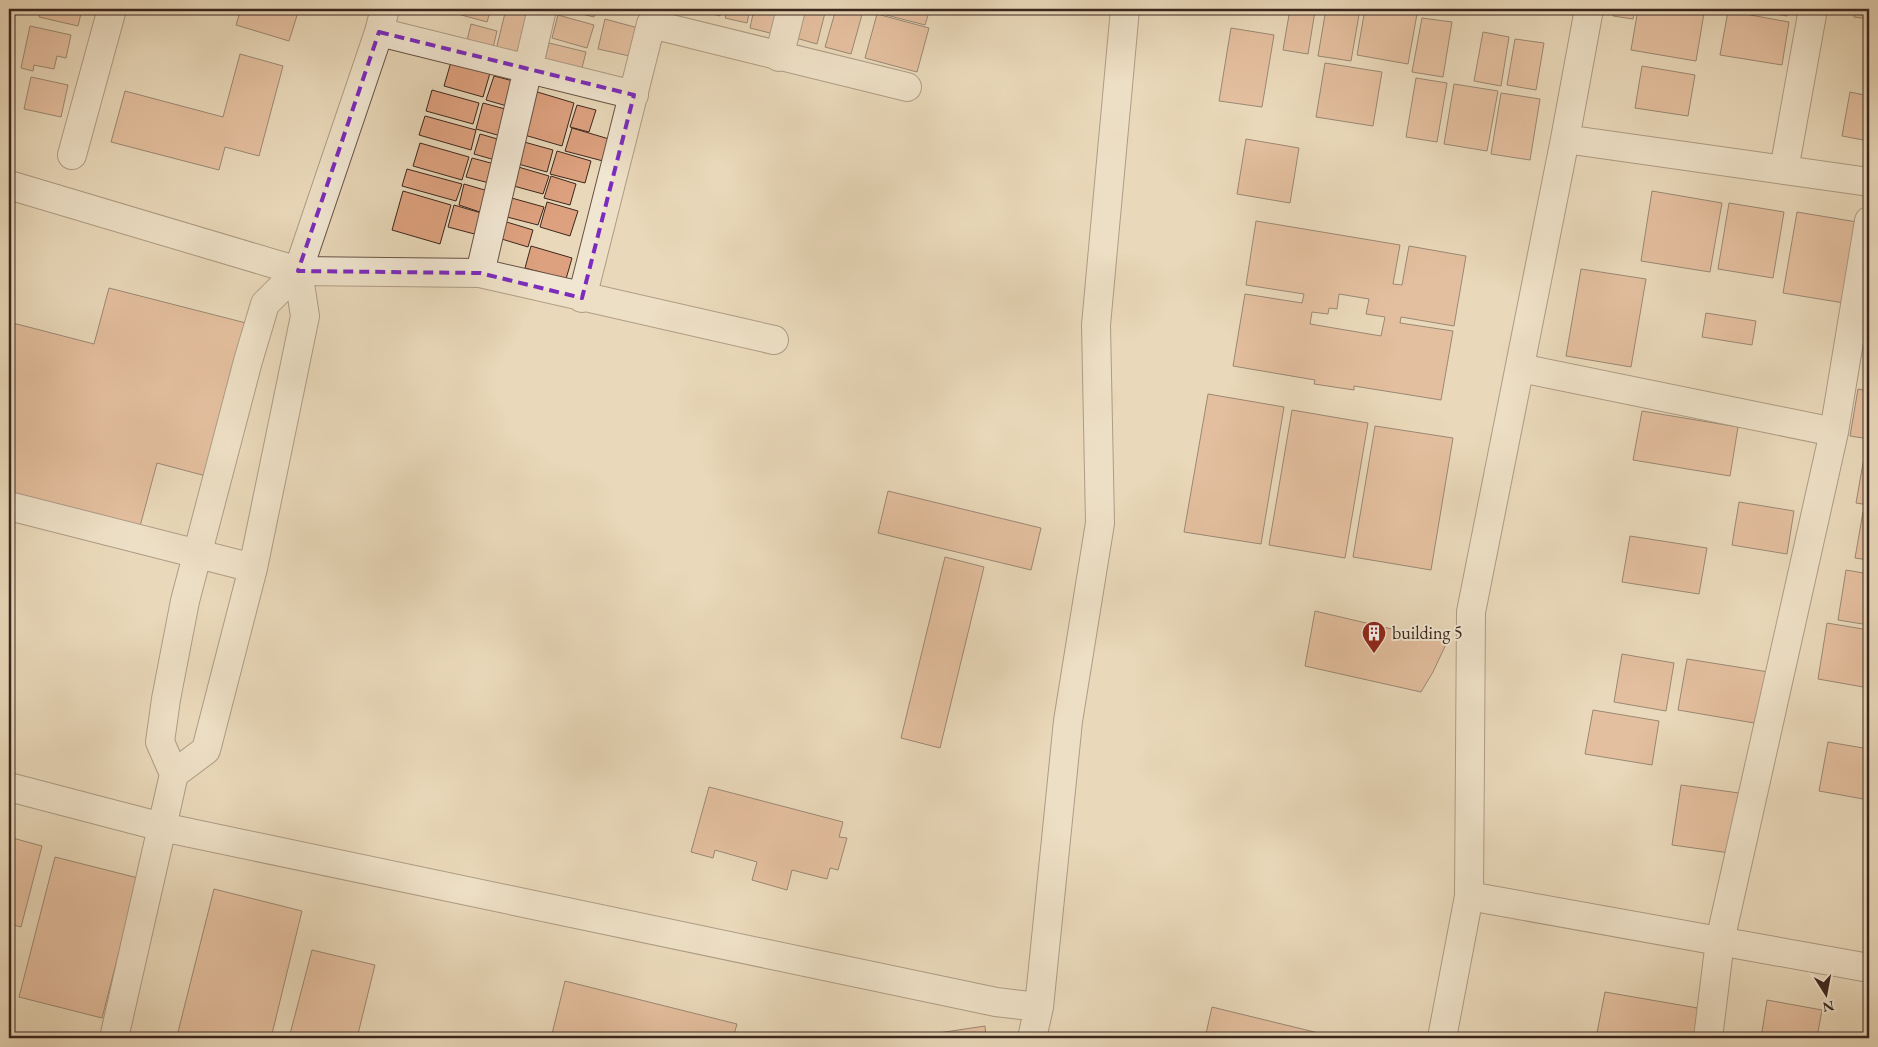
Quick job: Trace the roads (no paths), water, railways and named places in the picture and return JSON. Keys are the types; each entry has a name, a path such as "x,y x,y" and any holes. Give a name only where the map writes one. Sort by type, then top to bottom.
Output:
{"street":[{"path":"72,156 112,9"},
{"path":"480,273 542,9"},
{"path":"779,57 791,9"},
{"path":"1032,1038 1039,1007 1068,721 1100,523 1096,325 1125,9"},
{"path":"1442,1038 1469,896 1471,612 1589,9"},
{"path":"1784,170 1814,9"},
{"path":"582,298 653,17 779,57 907,87"},
{"path":"114,1038 174,774 160,742 185,601 199,554 248,360 265,304 298,271 382,20 528,69 634,95"},
{"path":"1565,139 1869,182"},
{"path":"9,185 298,271 480,273 582,298 774,340"},
{"path":"1708,1038 1720,941 1834,432 1869,220"},
{"path":"174,774 206,750 253,568 305,316 298,271"},
{"path":"1520,368 1834,432"},
{"path":"9,506 253,568"},
{"path":"9,787 162,827 996,1002 1039,1007"},
{"path":"1469,896 1869,968"}],"place":[{"name":"building 5","path":"1374,654"}]}
